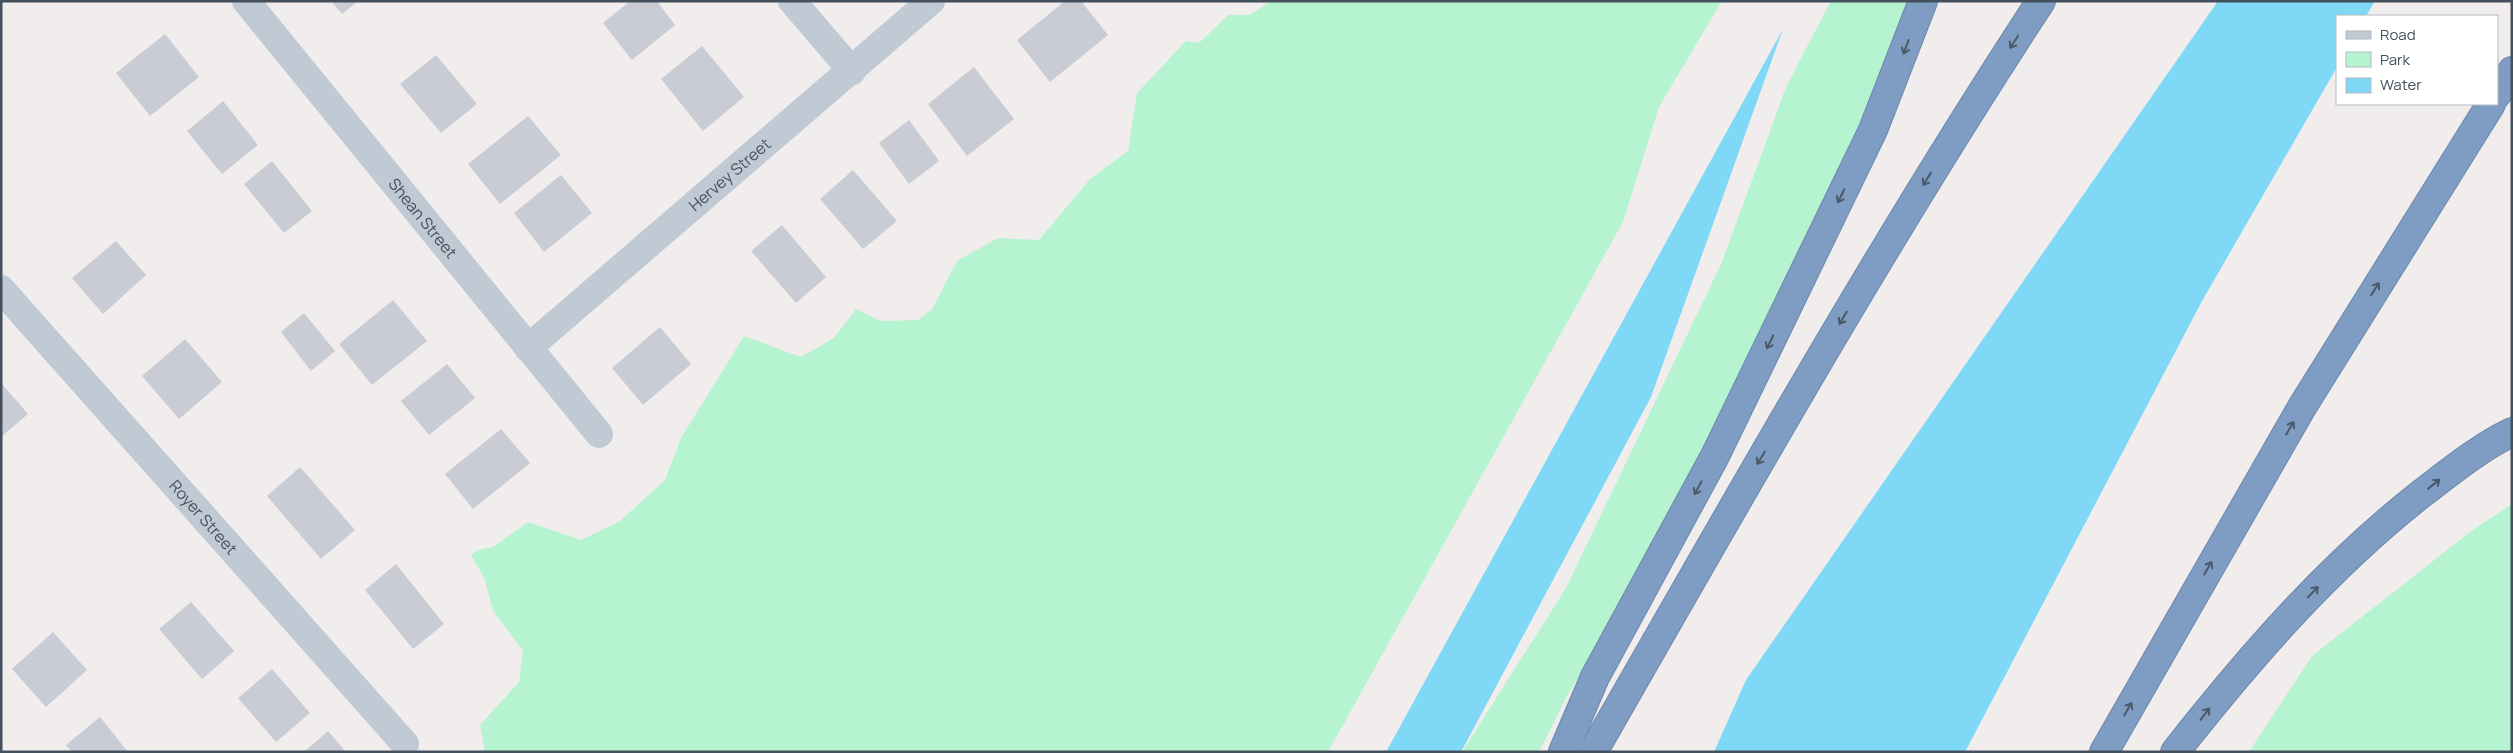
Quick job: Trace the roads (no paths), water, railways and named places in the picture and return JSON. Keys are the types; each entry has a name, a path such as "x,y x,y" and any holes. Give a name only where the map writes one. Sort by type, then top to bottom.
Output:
{"highway":[{"path":"1563,752 1595,676 1715,456 1873,130 1923,1"},
{"path":"1593,752 1719,530 1885,247 2041,1"},
{"path":"2498,92 2512,71"},
{"path":"2104,752 2307,399 2490,105"},
{"path":"2175,752 2267,641 2360,545 2453,469 2512,432"}],"street":[{"name":"Shean Street","path":"246,1 599,434"},
{"path":"792,1 852,71"},
{"name":"Hervey Street","path":"528,348 931,1"},
{"name":"Royer Street","path":"1,289 405,744"}],"water":[{"path":"2218,1 2375,1 2367,15 2336,15 2336,69 2202,301 1965,752 1714,752 1746,680"},
{"path":"1783,29 1651,397 1461,752 1386,752"}]}
